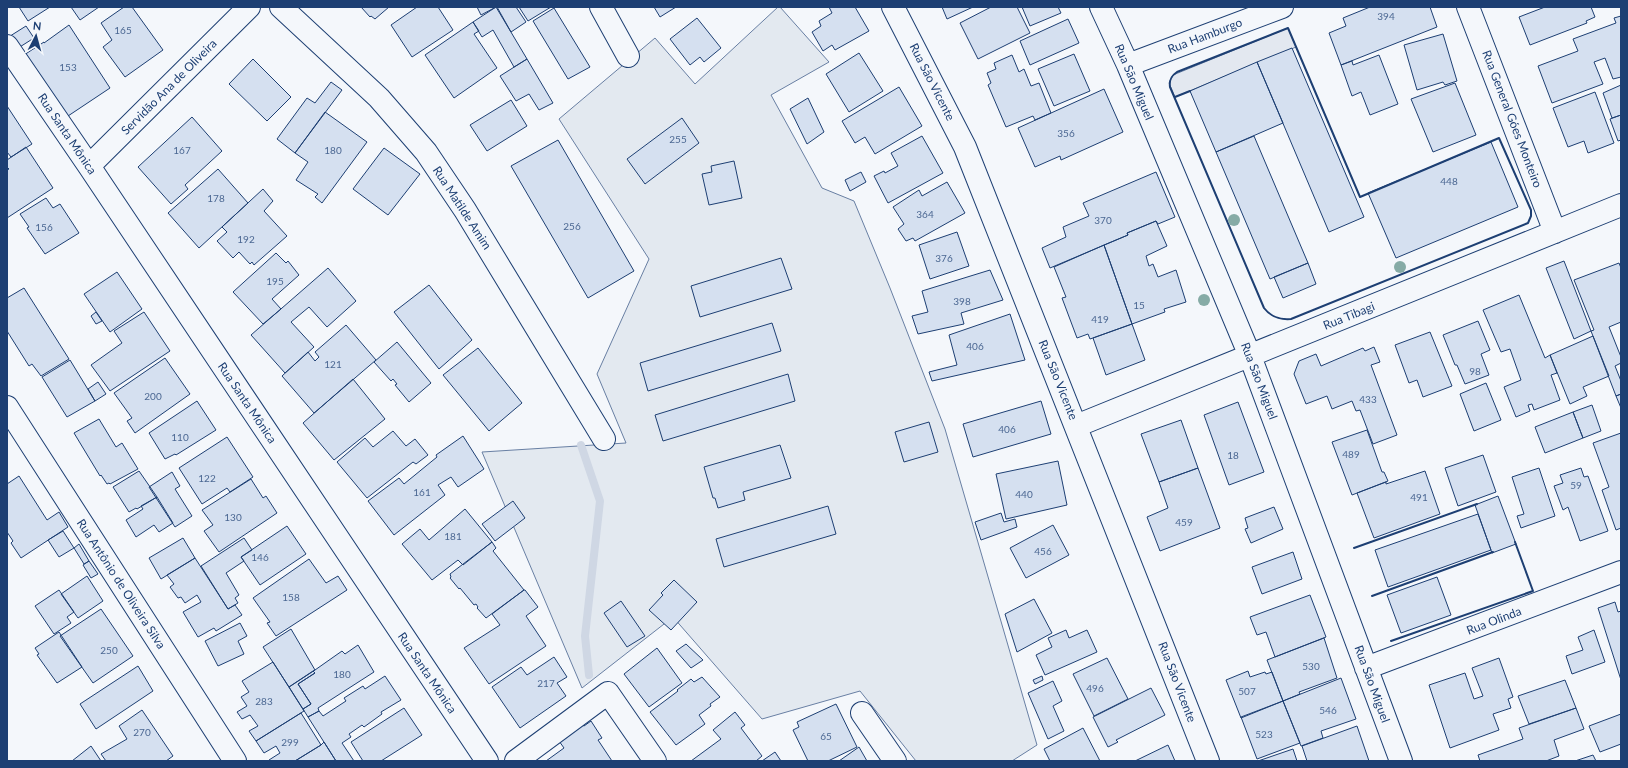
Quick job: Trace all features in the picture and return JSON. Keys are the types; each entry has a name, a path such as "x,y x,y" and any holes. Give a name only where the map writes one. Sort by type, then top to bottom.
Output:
{"street":[{"name":"Servidão Ana de Oliveira","path":"89,166 250,7"},
{"name":"Rua Matilde Amim","path":"281,7 379,98 426,152 465,210 604,439"},
{"path":"602,7 628,56"},
{"name":"Rua São Vicente","path":"893,7 965,147 1208,761"},
{"name":"Rua São Miguel","path":"1102,7 1128,65 1250,356 1401,761"},
{"name":"Rua Hamburgo","path":"1128,65 1282,7"},
{"name":"Rua General Góes Monteiro","path":"1468,7 1555,232"},
{"name":"Rua Santa Mônica","path":"7,46 89,166 486,761"},
{"name":"Rua Tibagi","path":"1076,426 1621,205"},
{"name":"Rua Antônio de Oliveira Silva","path":"7,407 235,761"},
{"name":"Rua Olinda","path":"1366,668 1621,572"},
{"path":"516,761 608,693 655,761"},
{"path":"862,713 895,761"}],"shaded area":[{"path":"778,7 780,7 829,62 771,95 822,188 854,201 945,429 1037,745 1012,761 916,761 860,691 762,719 673,617 582,688 482,452 626,443 597,374 649,259 559,119 655,38 695,84"},
{"path":"1288,28 1296,47 1175,97 1169,83 1173,75"}],"building":[{"path":"19,7 50,7 28,21"},
{"path":"71,7 99,7 80,20"},
{"path":"124,7 132,7 163,50 125,77 103,47 112,40 101,23"},
{"path":"361,7 389,7 375,19 371,16 370,17"},
{"path":"417,7 438,7 453,30 412,57 391,25"},
{"path":"477,7 496,7 481,15"},
{"path":"496,7 527,59 514,67 493,30 482,37 473,22"},
{"path":"497,7 516,7 526,22 511,32"},
{"path":"519,7 551,7 528,21"},
{"path":"654,7 676,7 660,17"},
{"path":"829,7 855,7 869,31 835,50 832,45 823,51 812,32 821,26 819,21 832,13"},
{"path":"942,7 973,7 947,19"},
{"path":"991,7 1017,7 1030,33 978,59 960,23"},
{"path":"1022,7 1058,7 1061,13 1030,26"},
{"path":"1370,7 1430,7 1437,27 1341,65 1329,33 1346,26 1343,18"},
{"path":"1545,7 1591,7 1595,17 1586,21 1587,23 1530,45 1519,17"},
{"path":"554,8 590,67 568,79 533,21"},
{"path":"1621,16 1621,77 1613,79 1605,58 1594,62 1603,84 1552,103 1538,66 1578,51 1573,39 1616,23 1614,18"},
{"path":"697,18 721,48 704,62 700,57 690,65 670,39"},
{"path":"1068,19 1079,43 1030,65 1020,41"},
{"path":"473,22 479,31 474,34 497,68 454,98 425,55"},
{"path":"69,25 110,88 65,118 24,55"},
{"path":"26,26 34,38 15,50 7,38"},
{"path":"1443,34 1457,81 1445,85 1443,82 1417,90 1404,45"},
{"path":"1292,48 1364,217 1329,232 1257,62"},
{"path":"859,53 883,91 849,112 826,74"},
{"path":"1074,54 1090,91 1054,106 1038,69"},
{"path":"1012,55 1019,72 1024,69 1031,86 1039,83 1051,113 1035,120 1033,116 1006,127 988,85 991,83 987,73 996,69 994,63"},
{"path":"1379,55 1398,104 1370,115 1361,92 1352,96 1341,65 1352,61 1353,65"},
{"path":"253,59 291,97 267,121 229,84"},
{"path":"527,59 553,103 539,110 529,94 516,101 500,76"},
{"path":"1257,62 1283,123 1216,152 1190,91"},
{"path":"331,82 342,90 295,153 277,139 307,98 315,103"},
{"path":"1455,83 1476,135 1433,152 1411,99"},
{"path":"1621,85 1621,115 1612,118 1603,93"},
{"path":"899,87 922,126 875,154 865,137 855,143 842,121"},
{"path":"1104,89 1123,132 1061,160 1060,156 1035,167 1018,128"},
{"path":"1595,92 1614,143 1588,153 1584,141 1568,147 1553,108"},
{"path":"808,98 824,132 807,144 790,109"},
{"path":"511,100 527,126 487,151 470,125"},
{"path":"7,106 32,144 11,157 7,152"},
{"path":"325,112 367,142 322,203 315,197 318,194 296,180 308,162 295,153"},
{"path":"1621,115 1621,140 1618,141 1610,119"},
{"path":"192,117 222,151 185,185 188,189 171,204 138,167"},
{"path":"682,118 699,143 645,184 627,159"},
{"path":"922,136 943,173 888,203 874,176 884,171 885,173 898,166 891,153"},
{"path":"1254,136 1308,263 1270,279 1216,152"},
{"path":"558,140 634,271 588,298 511,166"},
{"path":"1491,142 1518,207 1396,258 1368,193"},
{"path":"26,147 53,188 7,218 7,170 9,169 7,167 7,160"},
{"path":"384,148 420,174 388,215 353,189"},
{"path":"734,161 742,198 709,205 702,174 712,172 711,166"},
{"path":"218,169 248,203 199,248 168,213"},
{"path":"861,172 866,182 850,191 845,180"},
{"path":"1156,172 1175,217 1158,224 1156,221 1127,233 1128,235 1050,268 1042,248 1066,237 1063,227 1089,216 1083,203"},
{"path":"947,182 965,213 915,241 913,238 906,241 898,229 904,224 893,207 919,190 922,196"},
{"path":"263,189 273,201 264,211 287,236 254,265 252,262 250,264 239,252 233,258 217,241 227,232 222,227"},
{"path":"46,198 53,208 60,204 79,233 45,254 27,228 29,227 20,214"},
{"path":"1156,221 1167,246 1146,256 1149,266 1153,264 1158,277 1176,270 1186,302 1164,309 1165,312 1132,324 1104,245 1128,235 1127,233"},
{"path":"957,232 969,266 930,279 919,245"},
{"path":"1104,245 1132,324 1090,339 1088,334 1077,338 1062,298 1066,297 1054,267"},
{"path":"276,253 286,263 288,261 299,275 272,299 281,309 263,324 233,292"},
{"path":"781,258 792,289 700,317 691,286"},
{"path":"1564,261 1591,331 1574,339 1546,268"},
{"path":"1308,263 1316,284 1283,298 1274,277"},
{"path":"1619,263 1621,268 1621,322 1609,327 1621,357 1621,363 1615,366 1621,381 1621,394 1616,396 1591,331 1594,330 1574,280"},
{"path":"328,268 356,301 327,327 309,307 291,322 314,347 285,373 251,335"},
{"path":"990,270 1003,300 961,313 964,324 918,334 912,316 928,312 922,291"},
{"path":"117,272 142,309 110,332 84,294"},
{"path":"429,285 472,340 439,369 394,312"},
{"path":"24,288 69,359 41,376 32,364 29,366 7,331 7,298"},
{"path":"1519,295 1545,358 1550,355 1557,373 1551,375 1560,400 1534,410 1532,404 1528,405 1530,411 1516,417 1504,387 1521,380 1510,349 1501,352 1483,310"},
{"path":"96,312 102,321 96,324 91,316"},
{"path":"144,312 170,351 110,391 91,365 122,343 114,331"},
{"path":"1010,314 1025,360 932,381 929,372 957,365 949,335"},
{"path":"1478,321 1490,350 1481,354 1489,375 1465,384 1457,365 1455,365 1443,335"},
{"path":"772,323 781,351 648,391 640,363"},
{"path":"1132,324 1145,360 1106,375 1093,338"},
{"path":"346,325 376,360 314,413 282,376 308,352 315,361 319,357 315,352"},
{"path":"1430,332 1452,386 1423,397 1417,380 1409,383 1395,345"},
{"path":"1593,336 1609,376 1583,387 1587,396 1570,404 1550,355"},
{"path":"397,342 431,383 409,402 395,385 397,384 393,379 391,381 374,362"},
{"path":"1374,347 1380,362 1371,365 1397,435 1373,444 1360,410 1356,411 1352,401 1332,409 1327,396 1306,404 1294,374 1299,361 1316,354 1321,366 1363,348 1365,351"},
{"path":"478,348 522,403 489,431 443,375"},
{"path":"165,358 190,394 135,433 127,421 132,418 114,393"},
{"path":"70,360 95,401 67,417 42,377"},
{"path":"788,374 795,401 663,441 655,415"},
{"path":"353,379 385,419 334,460 303,423"},
{"path":"98,382 106,394 95,401 88,389"},
{"path":"1486,383 1501,420 1474,431 1460,394"},
{"path":"1621,394 1621,408 1616,396"},
{"path":"197,401 216,430 176,455 175,454 165,459 149,433"},
{"path":"1041,401 1051,434 973,457 963,424"},
{"path":"1238,402 1264,472 1229,485 1204,415"},
{"path":"1592,405 1601,431 1583,438 1573,412"},
{"path":"1573,412 1583,438 1545,453 1535,427"},
{"path":"99,419 116,447 122,443 138,469 110,484 107,484 101,475 100,476 74,433"},
{"path":"1181,420 1198,468 1159,482 1141,434"},
{"path":"929,422 938,452 904,462 895,432"},
{"path":"1367,430 1382,472 1384,472 1388,481 1352,495 1332,442"},
{"path":"393,431 406,446 415,439 428,455 416,464 413,462 367,498 337,462 365,438 373,447"},
{"path":"1621,433 1621,528 1616,530 1602,490 1609,487 1593,443"},
{"path":"463,436 484,469 458,487 451,477 438,485 445,495 394,535 368,501 399,478 404,484 437,457 436,455"},
{"path":"227,437 253,477 230,492 227,488 202,504 179,468"},
{"path":"780,445 791,478 743,492 745,500 718,508 715,498 713,498 704,467"},
{"path":"1483,455 1496,492 1458,506 1445,468"},
{"path":"1058,461 1067,505 1006,519 996,474"},
{"path":"1198,468 1220,528 1160,551 1147,517 1168,508 1159,482"},
{"path":"1539,468 1555,516 1521,528 1517,516 1524,514 1512,477"},
{"path":"1581,468 1584,477 1588,476 1608,531 1580,541 1568,507 1563,510 1554,486 1563,483 1560,475"},
{"path":"139,471 157,497 129,512 113,487"},
{"path":"1425,471 1440,514 1374,538 1357,493 1386,482 1386,484"},
{"path":"172,472 180,486 175,489 192,516 175,527 149,487"},
{"path":"19,476 47,520 59,512 68,527 21,558 11,543 13,541 7,532 7,484"},
{"path":"251,479 263,498 266,496 277,513 219,552 204,531 213,525 202,510"},
{"path":"1498,496 1516,544 1492,553 1475,505"},
{"path":"157,497 173,523 159,532 154,525 136,537 126,520 143,509 141,506"},
{"path":"513,501 525,518 495,541 482,524"},
{"path":"828,506 836,534 724,567 716,539"},
{"path":"1274,507 1283,529 1251,543 1245,529 1248,528 1245,518"},
{"path":"465,509 492,542 463,565 458,560 432,580 402,544 420,529 429,540"},
{"path":"1001,513 1004,522 1015,519 1017,527 981,540 975,522"},
{"path":"1478,514 1491,550 1388,587 1375,550"},
{"path":"1053,525 1069,555 1026,578 1010,548"},
{"path":"287,526 306,554 260,585 241,557"},
{"path":"63,531 74,548 59,557 48,540"},
{"path":"183,538 195,558 161,579 149,558"},
{"path":"244,538 252,550 241,557 244,561 226,573 239,595 235,598 238,603 228,609 201,566"},
{"path":"492,542 496,548 493,551 524,590 486,618 477,608 478,607 476,604 474,605 450,578 450,574"},
{"path":"79,544 89,561 84,564 74,548"},
{"path":"1293,552 1302,579 1262,594 1252,567"},
{"path":"195,558 228,609 235,605 242,615 216,631 214,628 198,637 183,612 201,602 197,595 185,603 181,597 178,598 170,587 174,584 167,575"},
{"path":"309,559 326,583 338,576 347,590 276,636 267,623 270,622 253,598"},
{"path":"89,561 98,574 91,578 83,565"},
{"path":"87,576 103,601 78,618 61,594"},
{"path":"1437,577 1451,615 1401,633 1387,595"},
{"path":"674,580 697,602 671,630 649,610 663,595 661,593"},
{"path":"59,590 74,612 67,617 71,623 54,634 35,606"},
{"path":"524,590 538,607 526,616 546,646 489,684 464,648 500,625 492,614"},
{"path":"1310,595 1326,637 1275,657 1266,632 1257,635 1250,617"},
{"path":"1034,599 1052,633 1017,652 1005,614"},
{"path":"621,601 645,636 627,647 604,613"},
{"path":"1615,602 1618,612 1621,611 1621,680 1598,608"},
{"path":"101,609 133,656 93,683 60,636"},
{"path":"240,623 247,636 238,641 244,654 218,666 205,641"},
{"path":"291,629 315,670 289,687 263,647"},
{"path":"1066,630 1069,638 1087,630 1097,652 1045,675 1036,655 1052,647 1048,638"},
{"path":"1594,630 1605,662 1572,674 1566,656 1583,650 1578,637"},
{"path":"59,632 82,667 57,683 37,655 39,654 35,648"},
{"path":"1324,638 1337,678 1299,692 1300,694 1283,701 1267,660"},
{"path":"686,644 703,660 691,668 676,651"},
{"path":"358,645 374,672 318,708 319,711 308,717 303,709 311,704 298,684 315,673 313,671 342,651 345,654"},
{"path":"657,648 682,683 649,707 624,674"},
{"path":"554,657 567,677 557,683 566,696 520,728 492,687 521,667 527,675"},
{"path":"1107,658 1128,699 1094,716 1073,674"},
{"path":"1499,658 1513,697 1508,699 1511,708 1493,714 1499,730 1450,748 1429,685 1465,673 1474,699 1483,696 1472,668"},
{"path":"273,662 304,711 256,741 249,731 258,726 250,715 242,719 237,712 247,706 241,697 249,692 242,681"},
{"path":"138,666 153,691 96,729 80,704"},
{"path":"313,671 315,673 298,684 311,704 303,709 289,687"},
{"path":"1248,671 1250,677 1265,672 1266,674 1272,672 1283,701 1241,718 1226,680"},
{"path":"385,676 401,700 381,712 382,714 364,727 362,725 349,734 351,737 342,743 354,761 336,761 308,717 319,711 323,716 346,701 344,698 363,686 365,689"},
{"path":"1042,676 1043,680 1035,684 1033,680"},
{"path":"702,677 720,697 699,715 705,724 676,745 650,712 691,679 694,682"},
{"path":"1341,678 1356,719 1321,731 1323,738 1301,746 1283,701"},
{"path":"1565,680 1576,708 1529,724 1518,696"},
{"path":"1053,681 1062,701 1053,706 1064,731 1048,739 1028,693"},
{"path":"1151,688 1165,715 1116,740 1118,742 1108,747 1093,717"},
{"path":"1283,701 1300,743 1257,759 1241,717"},
{"path":"836,704 857,747 828,761 808,761 793,730 799,727 797,722"},
{"path":"404,708 422,735 381,761 363,761 351,742"},
{"path":"1576,708 1584,729 1554,740 1559,756 1546,761 1480,761 1478,755 1523,739 1519,728"},
{"path":"142,710 173,756 166,761 106,761 101,754 127,739 119,726"},
{"path":"735,712 745,725 741,728 762,756 756,761 691,761 721,739 713,730"},
{"path":"301,713 321,745 295,761 270,761 269,760 280,753 276,746 264,753 256,741"},
{"path":"1621,714 1621,744 1600,752 1589,726"},
{"path":"591,721 602,738 598,740 612,761 546,761 564,748 559,741 581,724 584,726"},
{"path":"1357,726 1369,761 1307,761 1302,746"},
{"path":"1083,728 1100,761 1050,761 1044,749"},
{"path":"324,742 336,761 295,761 321,745"},
{"path":"1168,745 1175,761 1135,761"},
{"path":"91,746 101,761 72,761"},
{"path":"859,747 867,761 839,761"},
{"path":"1293,749 1297,761 1258,761"},
{"path":"775,752 781,761 762,761"},
{"path":"1593,755 1596,761 1575,761"}],"waterway":[{"path":"581,445 600,501 585,636 589,675"}],"wall":[{"path":"1288,28 1360,197 1499,138 1531,210 1531,216 1528,223 1291,319 1283,319 1269,314 1264,308 1170,87 1170,80 1177,72 1288,28"},
{"path":"1175,97 1190,91"},
{"path":"1354,548 1477,504"},
{"path":"1391,641 1533,591 1515,542"},
{"path":"1372,596 1493,552"}]}
